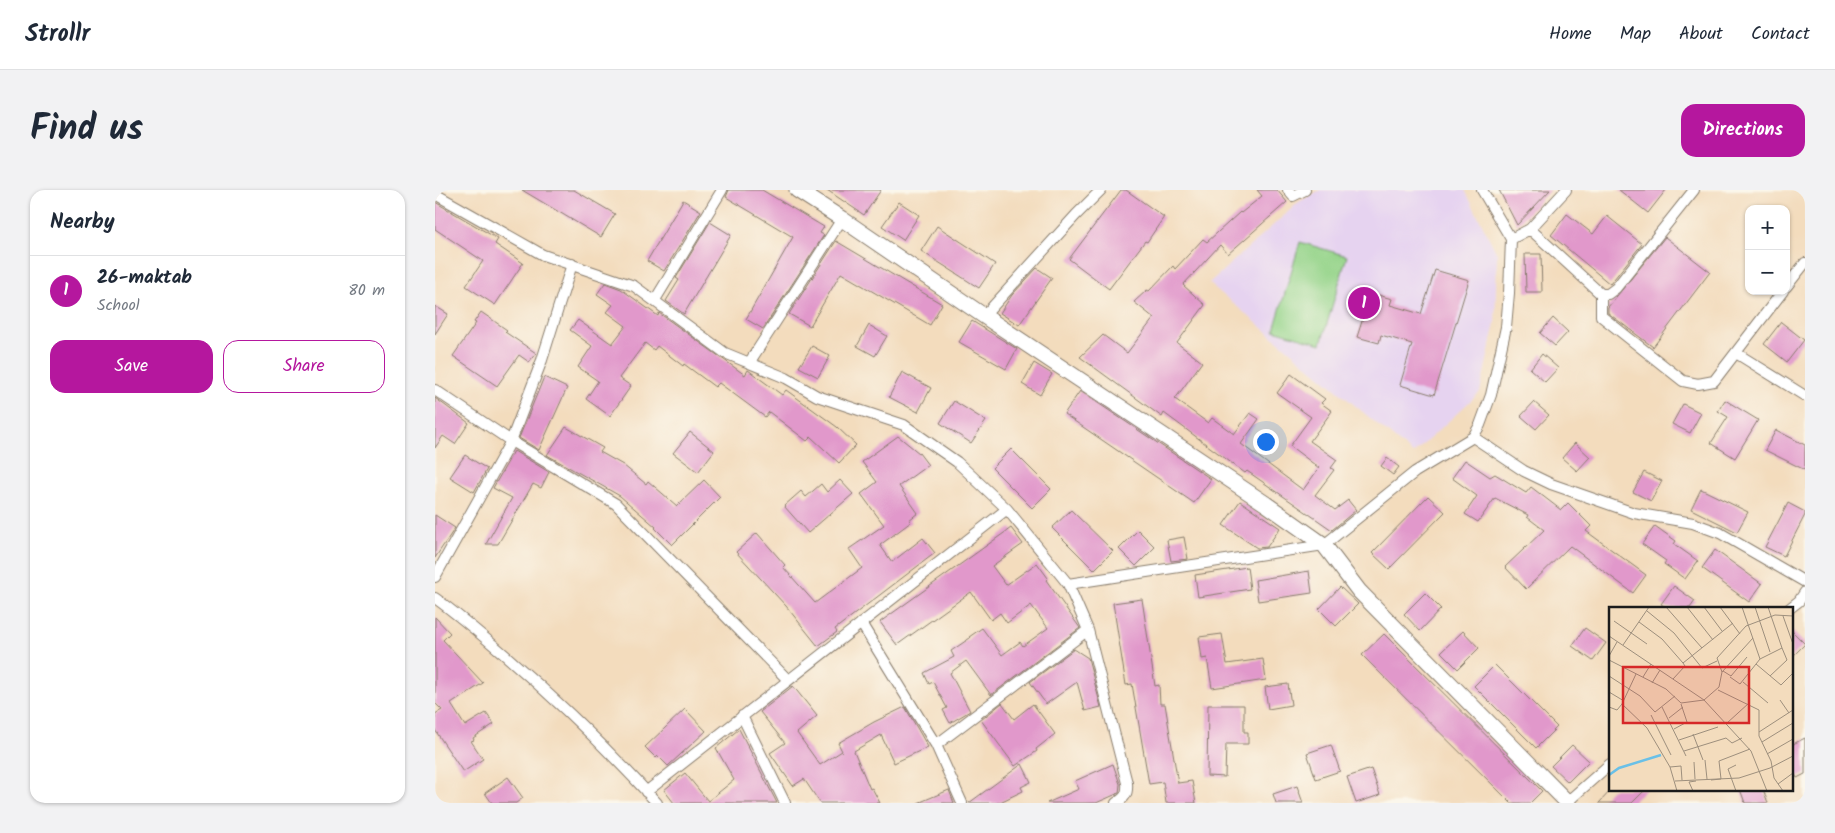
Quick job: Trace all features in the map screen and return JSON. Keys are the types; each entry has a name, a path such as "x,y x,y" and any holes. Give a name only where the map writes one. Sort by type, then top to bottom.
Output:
{"street":[{"path":"655,300 722,190"},
{"path":"797,190 842,218 983,316 1324,544 1359,591 1568,802 1609,765"},
{"path":"983,316 1101,190"},
{"path":"1288,190 1293,196 1305,190"},
{"path":"1068,584 1324,544 1415,472 1473,437 1481,425 1486,410 1505,327 1509,293 1511,239 1482,190"},
{"path":"1511,239 1530,229 1566,190"},
{"path":"1530,229 1601,294 1608,294 1616,288 1694,190"},
{"path":"435,194 543,255 634,286 725,353 786,378 817,396 904,425 957,462 1007,509 1068,584 1088,630 1127,784 1128,791 1125,798 1116,803"},
{"path":"749,363 842,218"},
{"path":"1790,283 1805,263"},
{"path":"435,577 439,562 511,442 542,360 572,264"},
{"path":"1601,294 1601,316 1683,381 1698,384 1714,380 1780,295"},
{"path":"1736,353 1805,396"},
{"path":"435,390 511,442 616,504 788,680"},
{"path":"1473,437 1524,471 1551,484 1634,513 1702,526 1720,533 1805,582"},
{"path":"646,792 1007,509"},
{"path":"1792,607 1799,602 1805,592"},
{"path":"435,598 458,614 529,676 586,729 657,803"},
{"path":"861,623 936,744 962,803"},
{"path":"936,744 1088,630"},
{"path":"742,716 785,803"}],"shaded area":[{"path":"1320,190 1465,190 1497,254 1495,323 1480,392 1413,454 1209,283 1299,202"}],"green space":[{"path":"1300,242 1347,256 1321,344 1274,330"}],"building":[{"path":"522,190 574,190 615,214 601,237"},
{"path":"729,190 762,190 824,227 820,233 824,235 763,329 746,319 793,237 726,197"},
{"path":"827,190 881,190 864,215"},
{"path":"1121,190 1126,190 1164,217 1147,242 1145,241 1109,289 1069,259"},
{"path":"1257,190 1277,190 1287,202 1228,254 1220,245 1183,285 1205,305 1177,343 1202,362 1175,399 1208,423 1212,418 1234,434 1250,413 1259,419 1241,444 1303,490 1319,468 1290,446 1311,417 1277,393 1291,374 1325,399 1321,403 1332,411 1310,441 1337,460 1331,468 1334,470 1315,495 1335,510 1348,500 1356,510 1332,530 1247,471 1245,473 1164,413 1162,417 1080,357 1103,335 1127,353 1154,318 1134,302 1147,290 1149,291 1173,266 1175,269 1203,239 1207,242 1240,212 1262,196"},
{"path":"1499,190 1550,190 1517,225"},
{"path":"1619,190 1666,190 1648,213"},
{"path":"683,200 701,211 664,271 647,261"},
{"path":"435,202 498,239 495,244 523,263 495,305 466,286 483,261 435,229"},
{"path":"899,202 919,215 903,240 882,226"},
{"path":"1567,214 1593,234 1607,216 1642,244 1610,284 1551,235"},
{"path":"710,222 731,235 684,314 666,301 679,280 676,278"},
{"path":"937,226 995,264 979,288 921,251"},
{"path":"1665,237 1710,272 1653,347 1608,313 1608,307"},
{"path":"836,241 942,304 930,325 841,273 810,326 789,314"},
{"path":"1525,254 1541,254 1542,292 1526,292"},
{"path":"1037,268 1052,278 1019,325 1000,313 1012,295"},
{"path":"1435,270 1469,280 1434,395 1400,385 1412,344 1381,335 1379,343 1357,337 1371,293 1392,299 1390,305 1421,314"},
{"path":"605,283 621,289 658,316 659,313 745,375 748,370 782,395 786,390 837,427 856,445 839,463 811,437 807,441 769,412 765,417 719,383 715,387 657,346 654,350 645,343 619,378 631,386 610,416 586,399 598,381 578,367 592,346 570,330 578,320 612,344 626,326 607,312 613,305 597,294"},
{"path":"435,306 448,314 435,334"},
{"path":"481,312 507,330 505,332 536,353 529,362 519,355 497,386 453,356 476,323 474,322"},
{"path":"1553,318 1568,332 1555,346 1540,333"},
{"path":"972,321 1017,349 1006,369 959,342"},
{"path":"1781,322 1804,340 1787,362 1764,344"},
{"path":"869,325 887,336 875,356 857,346"},
{"path":"812,346 830,356 818,377 799,367"},
{"path":"1542,354 1558,368 1545,382 1530,369"},
{"path":"1034,363 1052,374 1040,395 1022,384"},
{"path":"902,372 931,388 918,412 889,397"},
{"path":"544,377 567,388 539,450 519,438"},
{"path":"1080,391 1211,479 1194,503 1064,414"},
{"path":"435,398 469,423 455,444 443,436 435,448"},
{"path":"1725,400 1758,420 1735,458 1711,443 1728,417 1718,411"},
{"path":"954,401 986,421 971,443 940,423"},
{"path":"1534,402 1549,415 1536,429 1521,416"},
{"path":"1683,404 1701,413 1690,433 1672,424"},
{"path":"566,427 603,448 600,452 623,465 646,484 648,481 677,506 704,480 720,497 672,545 656,527 620,496 547,455"},
{"path":"1776,430 1805,445 1805,470 1765,450"},
{"path":"690,432 714,451 698,472 673,453"},
{"path":"898,436 919,453 928,465 899,486 918,513 909,520 911,522 880,545 892,562 923,538 935,553 835,629 837,632 818,646 786,606 736,552 757,533 785,565 783,567 815,603 862,568 849,549 884,525 861,494 877,482 862,462"},
{"path":"1575,443 1590,457 1577,471 1562,458"},
{"path":"1011,449 1051,489 1032,508 992,468"},
{"path":"514,451 549,472 541,488 533,484 498,544 486,544 512,498 493,488"},
{"path":"465,455 487,469 474,492 450,477"},
{"path":"1387,458 1399,467 1393,475 1381,466"},
{"path":"1465,460 1490,477 1495,474 1526,493 1531,487 1561,510 1568,503 1591,526 1586,531 1646,575 1633,593 1570,546 1526,589 1505,567 1544,530 1527,517 1528,515 1495,498 1478,522 1465,514 1477,496 1452,478"},
{"path":"1644,472 1662,481 1651,501 1633,492"},
{"path":"840,480 853,494 808,533 784,506 801,491 806,497 821,484 827,492"},
{"path":"1701,489 1748,512 1737,532 1691,509"},
{"path":"1428,496 1445,512 1389,569 1372,553"},
{"path":"1240,501 1280,528 1267,547 1257,548 1223,525"},
{"path":"1788,503 1805,512 1805,515 1784,556 1765,547"},
{"path":"1071,510 1113,551 1094,570 1052,528"},
{"path":"435,515 455,528 435,558"},
{"path":"1655,526 1676,541 1674,544 1698,561 1685,579 1664,564 1666,561 1642,544"},
{"path":"1011,528 1023,544 992,566 1006,585 1037,563 1048,578 1046,580 1080,628 991,695 966,661 950,673 970,711 950,723 943,710 947,708 933,682 929,684 924,673 954,657 951,651 982,628 1002,655 1020,642 1023,646 1048,628 1031,605 1007,623 1000,613 991,620 971,592 897,645 880,622"},
{"path":"1138,530 1155,547 1136,566 1119,549"},
{"path":"1184,537 1188,559 1171,561 1167,540"},
{"path":"1715,550 1762,584 1749,602 1702,568"},
{"path":"1247,567 1250,589 1198,597 1195,575"},
{"path":"1309,571 1312,593 1258,601 1255,580"},
{"path":"1674,586 1695,601 1691,607 1666,607 1661,604"},
{"path":"1340,587 1358,604 1336,626 1319,609"},
{"path":"1425,593 1441,609 1420,631 1404,614"},
{"path":"1142,599 1155,686 1159,685 1160,704 1165,704 1178,783 1192,781 1196,803 1166,803 1163,782 1149,784 1132,684 1126,685 1113,603"},
{"path":"435,617 450,633 443,640 483,683 451,704 465,726 486,713 494,724 471,741 483,759 463,772 435,730 435,714 442,710 435,703"},
{"path":"1585,628 1606,643 1593,661 1572,646"},
{"path":"1463,631 1479,648 1458,669 1441,652"},
{"path":"1793,632 1805,644 1793,656"},
{"path":"1222,634 1227,664 1263,659 1266,680 1212,688 1207,658 1202,659 1199,637"},
{"path":"1384,634 1542,791 1530,803 1511,803 1362,655"},
{"path":"1074,649 1088,658 1101,707 1085,711 1077,682 1046,704 1030,682"},
{"path":"1495,665 1557,727 1536,748 1474,686"},
{"path":"1288,684 1291,705 1268,709 1265,687"},
{"path":"793,686 817,716 797,733 820,765 842,751 838,743 905,707 928,747 894,763 881,735 854,751 870,789 872,788 880,803 820,803 804,779 793,786 770,753 785,743 760,712"},
{"path":"1002,703 1014,719 1033,704 1055,734 1036,749 1037,751 1015,766 981,720"},
{"path":"1208,705 1244,705 1244,732 1248,732 1248,744 1226,744 1225,777 1207,776"},
{"path":"685,709 706,731 668,766 645,747"},
{"path":"739,729 777,803 674,803 664,790 685,773 708,801 734,780 716,748"},
{"path":"1805,738 1805,774 1797,778 1793,771 1793,744"},
{"path":"1331,745 1340,771 1316,779 1307,753"},
{"path":"1572,745 1589,761 1568,782 1551,766"},
{"path":"1022,764 1031,782 1021,787 1023,791 998,803 969,803"},
{"path":"1113,764 1120,784 1119,793 1096,803 1047,803 1079,789 1075,781"},
{"path":"1371,769 1380,795 1356,803 1347,777"},
{"path":"508,777 523,798 516,803 492,803 485,793"},
{"path":"1297,786 1303,803 1276,803 1273,794"},
{"path":"949,790 954,803 918,803"},
{"path":"1611,790 1645,790 1632,803 1599,803"},
{"path":"1740,790 1763,790 1768,803 1745,803"}],"place":[{"name":"26-maktab","path":"1364,303"}]}
